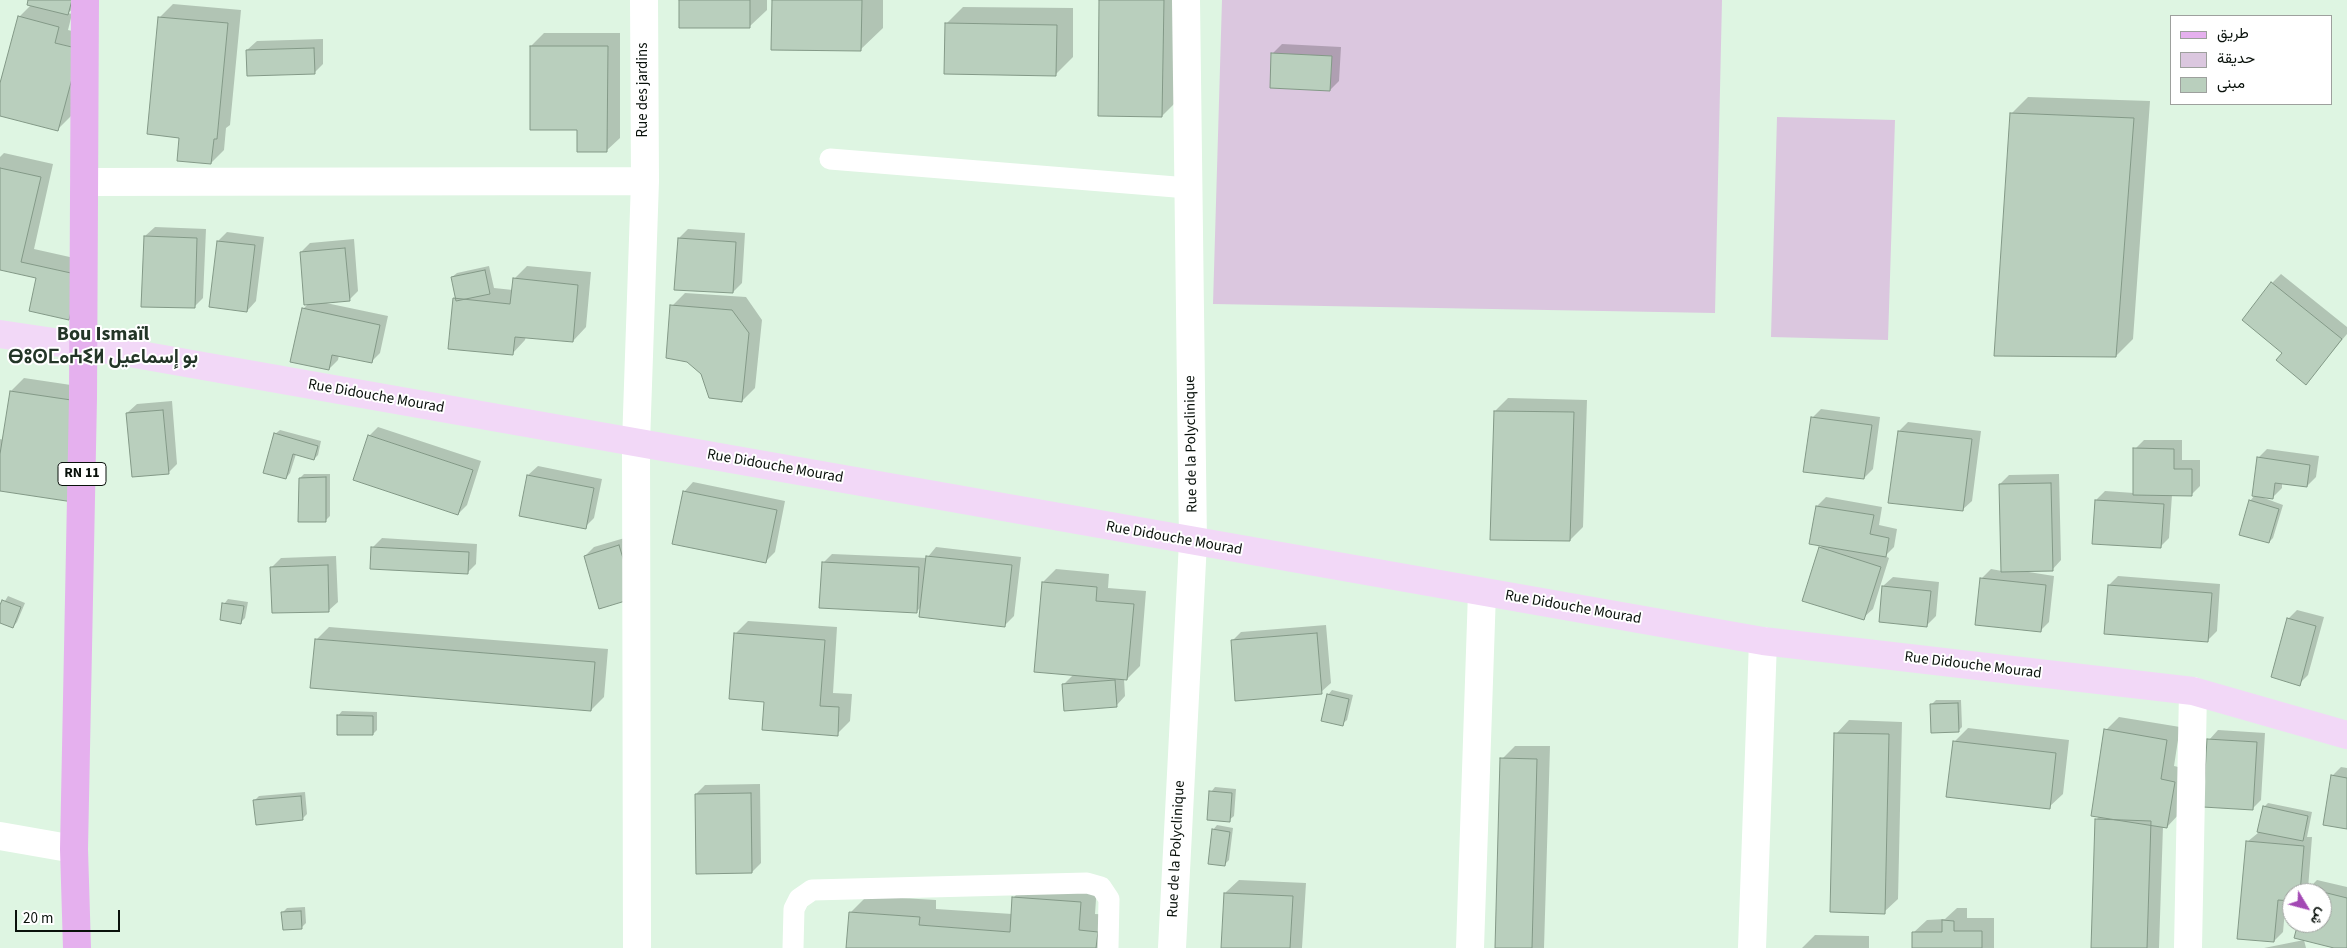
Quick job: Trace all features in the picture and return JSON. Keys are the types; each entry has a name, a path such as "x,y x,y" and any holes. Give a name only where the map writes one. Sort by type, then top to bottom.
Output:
{"main road":[{"name":"RN 11","path":"77,948 74,849 84,398 84,0"},
{"name":"Rue Didouche Mourad","path":"0,334 83,346 1763,641 2193,691 2347,736"}],"street":[{"name":"Rue des jardins","path":"637,948 636,443 644,181 644,0"},
{"name":"Rue de la Polyclinique","path":"1172,948 1193,542 1186,0"},
{"path":"84,182 644,181"},
{"path":"1470,948 1482,592"},
{"path":"1752,948 1763,641"},
{"path":"2188,948 2193,691"},
{"path":"0,836 74,849"}],"lane":[{"path":"830,159 1188,188"},
{"path":"793,948 794,909 799,899 812,890 1087,883 1101,887 1109,899 1108,948"}],"green space":[{"path":"1222,0 1722,0 1715,313 1213,304"},
{"path":"1777,117 1895,120 1888,340 1771,337"}],"building":[{"path":"28,0 72,0 68,15 27,5"},
{"path":"679,0 750,0 750,28 679,28"},
{"path":"772,0 862,0 861,51 771,50"},
{"path":"1099,0 1164,0 1162,117 1098,116"},
{"path":"18,16 59,27 55,43 80,49 58,131 0,116 0,83"},
{"path":"158,17 228,23 217,139 214,139 211,164 177,161 179,138 147,134"},
{"path":"945,23 1057,25 1056,76 944,74"},
{"path":"530,46 608,46 607,152 577,152 577,130 530,130"},
{"path":"314,48 315,74 247,76 246,50"},
{"path":"1271,53 1332,56 1330,91 1270,88"},
{"path":"2010,113 2134,118 2116,357 1994,356"},
{"path":"0,168 41,177 21,262 80,275 69,320 29,311 36,278 0,270"},
{"path":"144,236 197,238 195,308 141,307"},
{"path":"678,238 736,242 733,293 674,290"},
{"path":"217,241 255,245 247,312 209,307"},
{"path":"345,248 350,301 304,305 300,252"},
{"path":"485,270 490,294 456,301 451,277"},
{"path":"513,278 578,285 573,342 515,337 513,355 448,349 453,298 510,304"},
{"path":"2271,282 2342,339 2306,385 2276,360 2282,353 2242,320"},
{"path":"670,305 732,310 749,333 742,402 709,398 701,374 687,362 666,358"},
{"path":"302,308 380,325 372,363 332,355 329,370 290,362"},
{"path":"10,391 78,401 73,502 0,491 0,454"},
{"path":"163,410 169,474 132,477 126,413"},
{"path":"1494,411 1574,412 1570,541 1490,540"},
{"path":"1811,417 1872,425 1864,479 1803,472"},
{"path":"1898,431 1972,439 1963,511 1888,503"},
{"path":"274,433 318,446 314,460 293,454 286,479 263,473"},
{"path":"368,435 473,470 458,515 353,480"},
{"path":"2133,448 2174,449 2174,469 2192,469 2192,496 2133,495"},
{"path":"2257,457 2310,465 2307,487 2275,483 2273,499 2252,496"},
{"path":"527,475 594,488 586,529 519,516"},
{"path":"326,477 326,522 298,522 299,478"},
{"path":"2051,483 2053,571 2001,572 1999,484"},
{"path":"683,491 777,510 766,563 672,544"},
{"path":"2095,500 2164,504 2161,548 2092,544"},
{"path":"2249,500 2279,509 2269,543 2239,535"},
{"path":"1816,506 1874,515 1870,534 1889,538 1886,557 1809,544"},
{"path":"619,545 635,598 599,609 584,556"},
{"path":"371,547 469,552 468,574 370,569"},
{"path":"1819,547 1881,567 1864,620 1802,601"},
{"path":"926,556 1012,565 1005,627 919,617"},
{"path":"822,562 919,567 917,613 819,608"},
{"path":"328,565 329,612 272,613 270,567"},
{"path":"1980,578 2046,585 2041,632 1975,625"},
{"path":"1042,582 1097,587 1096,601 1134,604 1127,680 1034,672"},
{"path":"2108,585 2212,593 2208,642 2104,634"},
{"path":"1882,586 1931,591 1927,627 1879,622"},
{"path":"2,600 21,607 13,628 0,623 0,605"},
{"path":"222,603 244,606 241,624 220,620"},
{"path":"2287,618 2316,626 2300,686 2271,677"},
{"path":"734,633 825,640 820,706 839,707 838,736 762,730 764,702 729,699"},
{"path":"1317,633 1322,694 1235,701 1231,640"},
{"path":"315,639 595,662 591,711 310,688"},
{"path":"1115,680 1117,707 1064,711 1062,684"},
{"path":"1327,694 1349,699 1343,726 1321,721"},
{"path":"1958,703 1959,732 1931,733 1930,704"},
{"path":"337,715 373,716 373,735 337,735"},
{"path":"2104,729 2167,740 2161,779 2175,782 2167,828 2091,816"},
{"path":"1834,733 1889,734 1885,914 1830,912"},
{"path":"2207,739 2257,742 2253,810 2203,807"},
{"path":"1953,741 2056,753 2050,809 1946,797"},
{"path":"1500,758 1537,759 1532,948 1495,948"},
{"path":"2331,775 2347,778 2347,829 2323,825"},
{"path":"1209,791 1232,793 1230,822 1207,820"},
{"path":"751,793 752,873 696,874 695,794"},
{"path":"301,796 303,820 256,825 253,800"},
{"path":"2263,806 2308,816 2303,841 2257,832"},
{"path":"2095,819 2151,821 2147,948 2091,948"},
{"path":"1212,829 1230,832 1225,866 1208,864"},
{"path":"2246,841 2304,846 2301,883 2282,883 2282,900 2278,900 2274,942 2237,939"},
{"path":"1224,893 1293,896 1290,948 1221,948"},
{"path":"2332,894 2347,898 2347,948 2334,948 2294,938 2295,933 2332,933"},
{"path":"1012,897 1081,902 1079,930 1098,932 1096,948 846,948 849,912 920,917 919,925 1010,932"},
{"path":"301,911 302,929 283,930 281,912"},
{"path":"1942,920 1954,921 1954,931 1982,931 1982,948 1912,948 1912,932 1942,932"}],"district":[{"name":"Bou Ismaïl ⴱⵓⵙⵎⴰⵄⵉⵍ بو إسماعيل","path":"103,348"}]}
